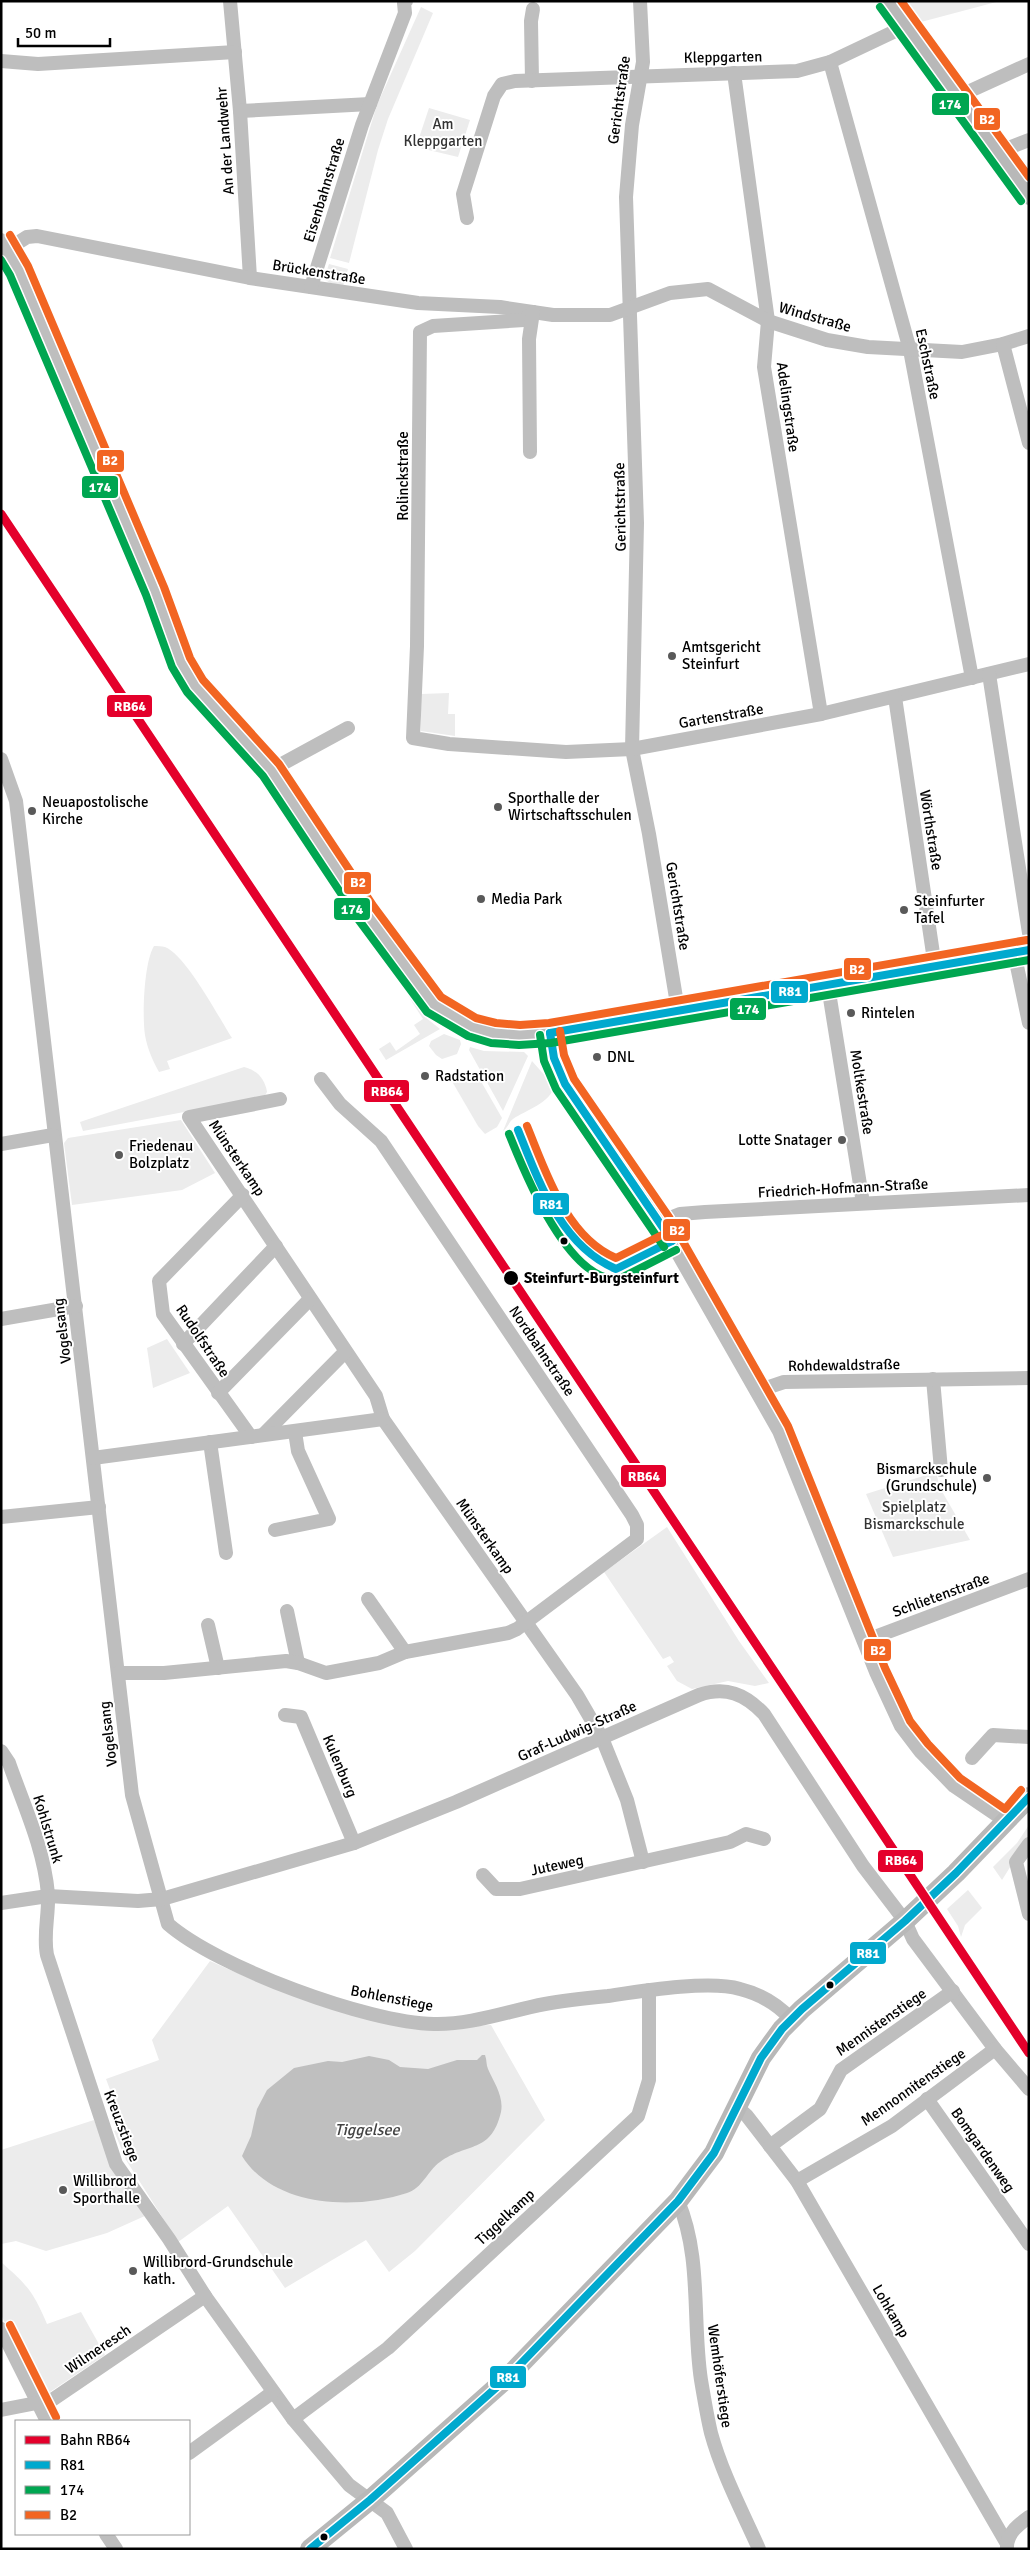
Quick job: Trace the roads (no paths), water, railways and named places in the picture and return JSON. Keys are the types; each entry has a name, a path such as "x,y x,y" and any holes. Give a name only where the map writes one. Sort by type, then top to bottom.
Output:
{"street":[{"name":"An der Landwehr","path":"230,1 240,111 250,278"},
{"name":"Gerichtstraße","path":"640,1 642,76 632,125 626,197 637,523 632,749 649,834 678,1010"},
{"path":"888,1 959,96 1029,195"},
{"name":"Eisenbahnstraße","path":"311,287 370,104 406,13 404,2"},
{"path":"532,81 531,21 533,9"},
{"name":"Kleppgarten","path":"466,218 463,194 494,96 502,84 642,76 797,71 830,62 906,26"},
{"path":"1,61 38,64 235,52"},
{"name":"Eschstraße","path":"830,62 910,350 972,678"},
{"path":"959,96 1029,64"},
{"name":"Adelingstraße","path":"734,73 768,321 764,367 821,714"},
{"path":"240,111 370,104"},
{"path":"998,152 1029,140"},
{"name":"Brückenstraße","path":"4,244 37,236 250,278 418,303 500,307 552,315 610,315 631,308"},
{"path":"4,244 19,270 155,591 181,663 207,702 276,768 366,914 434,1005 472,1027 494,1033 520,1036 550,1033 1029,950"},
{"name":"Windstraße","path":"631,308 670,293 708,289 768,321 827,340 868,347 962,352 1003,344 1029,336"},
{"path":"530,452 529,339 533,312"},
{"name":"Rolinckstraße","path":"413,738 417,646 420,332 433,326 524,320 533,312"},
{"path":"1003,344 1029,443"},
{"name":"Gartenstraße","path":"413,738 450,744 566,752 632,749 821,714 1029,664"},
{"path":"989,674 1029,933"},
{"name":"Wörthstraße","path":"895,697 935,967"},
{"path":"276,768 348,728"},
{"name":"Vogelsang","path":"1,759 16,801 53,1135 76,1306 132,1795 162,1899"},
{"path":"1014,952 1029,1023"},
{"name":"Moltkestraße","path":"828,986 863,1203"},
{"path":"550,1033 554,1058 565,1084 660,1222 757,1392 789,1454 890,1704 910,1739 954,1786 1006,1822"},
{"name":"Nordbahnstraße","path":"298,1663 312,1670 326,1673 379,1663 405,1652 508,1633 632,1543 638,1533 637,1524 381,1141 340,1104 321,1079"},
{"name":"Münsterkamp","path":"280,1099 189,1117 243,1195 344,1352 376,1396 383,1419 577,1695 602,1738"},
{"path":"1,1144 53,1135"},
{"name":"Friedrich-Hofmann-Straße","path":"660,1222 680,1214 1029,1194"},
{"name":"Rudolfstraße","path":"243,1195 159,1281 162,1314 218,1393 257,1436"},
{"path":"183,1344 276,1246"},
{"path":"218,1393 310,1299"},
{"path":"1,1319 76,1306"},
{"path":"257,1436 344,1352"},
{"name":"Rohdewaldstraße","path":"757,1392 784,1382 1029,1378"},
{"path":"933,1379 941,1470"},
{"path":"93,1458 383,1419"},
{"path":"276,1530 329,1519 298,1451 295,1432"},
{"path":"210,1442 226,1553"},
{"path":"1,1517 99,1506"},
{"name":"Schlietenstraße","path":"864,1641 1029,1579"},
{"path":"368,1599 405,1652"},
{"path":"118,1672 164,1673 286,1662 298,1663 287,1611"},
{"path":"208,1625 218,1668"},
{"name":"Graf-Ludwig-Straße","path":"162,1899 354,1842 456,1802 684,1701 707,1692 726,1691 742,1696 758,1707 791,1753 863,1866 905,1921 913,1939 995,2049 1029,2089"},
{"name":"Kulenburg","path":"285,1715 301,1717 354,1842"},
{"path":"972,1758 993,1735 1029,1738"},
{"path":"602,1738 627,1800 643,1862"},
{"name":"Kohlstrunk","path":"1,1751 9,1763 42,1854 48,1896"},
{"path":"310,2549 370,2500 507,2378 678,2201 714,2153 761,2058 791,2019 905,1921 1029,1798"},
{"name":"Juteweg","path":"483,1875 496,1889 520,1889 730,1842 746,1834 764,1840"},
{"path":"1029,1844 1016,1862 1029,1914"},
{"path":"1,1903 48,1896 138,1901 162,1899"},
{"name":"Kreuzstiege","path":"48,1896 45,1940 47,1955 116,2164 169,2239 205,2296 293,2419 349,2485 387,2513 406,2549"},
{"name":"Bohlenstiege","path":"162,1899 168,1924 223,1959 313,1996 359,2011 411,2022 433,2024 457,2023 546,2004 649,1990 703,1986 738,1988 767,1999 791,2019"},
{"name":"Tiggelkamp","path":"293,2419 388,2348 638,2116 649,2080 649,1990"},
{"name":"Mennistenstiege","path":"770,2146 820,2109 841,2070 953,1991"},
{"name":"Mennonnitenstiege","path":"797,2181 892,2126 995,2049"},
{"name":"Bomgardenweg","path":"928,2099 1029,2244"},
{"name":"Lohkamp","path":"736,2106 747,2116 797,2181 1006,2545"},
{"name":"Wemhöferstiege","path":"678,2201 692,2245 701,2379 711,2432 727,2475 759,2549"},
{"name":"Wilmeresch","path":"1,2410 52,2400 205,2296"},
{"path":"1,2330 47,2420"},
{"path":"190,2452 273,2392"},
{"path":"1006,2545 1016,2526 1029,2517"},
{"path":"107,2535 116,2549"}],"water":[{"name":"Tiggelsee","path":"482,2055 485,2055 487,2067 501,2100 502,2106 497,2125 491,2135 484,2141 450,2156 436,2165 421,2184 412,2191 364,2202 317,2200 295,2195 274,2186 256,2173 242,2156 251,2136 257,2109 267,2090 294,2068 328,2061 342,2062 369,2056 389,2060 400,2067 428,2069 457,2060 477,2060"}],"rail line":[{"name":"RB64","path":"1,514 1029,2053"}],"place":[{"name":"Amtsgericht Steinfurt","path":"672,656"},
{"name":"Sporthalle der Wirtschaftsschulen","path":"498,807"},
{"name":"Neuapostolische Kirche","path":"32,811"},
{"name":"Media Park","path":"481,899"},
{"name":"Steinfurter Tafel","path":"904,910"},
{"name":"Rintelen","path":"851,1013"},
{"name":"DNL","path":"597,1057"},
{"name":"Radstation","path":"425,1076"},
{"name":"Lotte Snatager","path":"842,1140"},
{"name":"Friedenau Bolzplatz","path":"119,1155"},
{"name":"Steinfurt-Burgsteinfurt","path":"511,1278"},
{"name":"Bismarckschule (Grundschule)","path":"987,1478"},
{"name":"Willibrord Sporthalle","path":"63,2190"},
{"name":"Willibrord-Grundschule kath.","path":"133,2271"}],"park label":[{"name":"Am Kleppgarten","path":"443,132"},
{"name":"Spielplatz Bismarckschule","path":"914,1516"}]}
